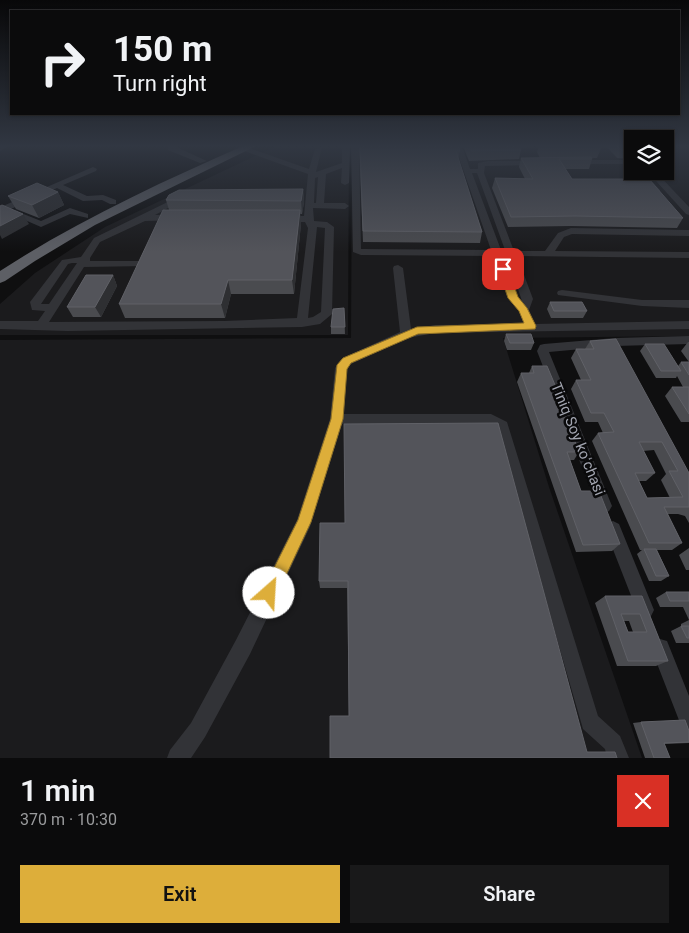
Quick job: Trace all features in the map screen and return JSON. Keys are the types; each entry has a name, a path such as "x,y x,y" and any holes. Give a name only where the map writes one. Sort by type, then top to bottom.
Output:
{"highway":[{"path":"0,267 57,231 158,181"},
{"path":"0,278 55,241 90,221 172,181"}],"street":[{"path":"64,181 6,208 6,210 41,224 70,211 85,216"},
{"path":"302,323 313,228 309,222 306,200 310,181"},
{"path":"320,206 321,181"},
{"path":"355,181 356,250 361,252 512,255 689,255"},
{"path":"472,181 513,298 524,310 531,326"},
{"path":"484,181 528,299 524,310"},
{"path":"647,181 665,202"},
{"path":"661,181 689,212"},
{"path":"56,185 86,199 103,198 113,202"},
{"path":"42,325 98,240 178,199 188,196"},
{"path":"306,200 320,206 345,206"},
{"path":"479,200 491,200"},
{"path":"144,218 183,218"},
{"path":"0,325 68,327 302,323 316,321 326,314 330,227 324,224 309,222 269,219"},
{"path":"547,255 561,235 571,232 687,229"},
{"path":"53,308 36,307 35,302 65,262 71,260 144,264"},
{"path":"398,268 406,334"},
{"path":"562,293 642,303 689,304"},
{"path":"178,758 198,730 243,647 304,522 337,419 341,368 347,361 406,334 435,329 689,325"},
{"name":"Tiniq Soy koʻchasi","path":"649,619 543,351 547,347 615,342 689,340"},
{"path":"615,342 624,358"},
{"path":"337,419 491,419 502,426 590,722 613,743 618,758"},
{"path":"656,638 689,721"}],"shaded area":[{"path":"201,181 349,181 348,335 0,335 0,304 35,273 105,227"},
{"path":"352,181 689,181 689,336 503,338 549,487 642,758 0,758 0,340 351,338"}],"building":[{"path":"361,181 466,181 482,232 363,231"},
{"path":"496,181 651,181 683,218 511,217"},
{"path":"37,183 58,192 32,205 8,196"},
{"path":"303,189 301,201 166,200 169,195 179,190"},
{"path":"2,205 23,214 0,226 0,206"},
{"path":"163,210 300,210 292,280 228,280 221,304 119,304"},
{"path":"86,275 113,275 95,307 67,307"},
{"path":"550,302 582,302 587,311 554,311"},
{"path":"344,308 345,327 331,327 333,309"},
{"path":"506,334 531,334 534,343 510,343"},
{"path":"616,339 689,473 689,507 664,507 682,543 649,543 598,433 614,432 604,413 591,413 576,380 591,380 576,349 594,349 590,341","holes":["639,442 662,442 678,471 669,471 683,497 647,498 635,473 655,473"]},
{"path":"645,344 664,344 681,371 661,371"},
{"path":"681,362 689,362 689,375"},
{"path":"532,366 547,366 571,423 568,423 579,452 567,452 581,491 599,491 620,544 583,545 521,373 534,373"},
{"path":"672,387 689,387 689,414"},
{"path":"498,423 587,752 615,752 617,758 330,758 330,716 349,716 348,581 319,581 320,523 345,523 344,424"},
{"path":"644,549 656,549 669,576 656,576"},
{"path":"666,592 689,592 689,601 670,601"},
{"path":"605,596 642,596 668,661 628,661","holes":["621,614 640,614 647,632 628,632"]},
{"path":"681,626 689,626 689,638 687,638"},
{"path":"685,720 689,731 689,742 664,743 670,758 654,758 641,722"}],"route":[{"path":"269,593 304,522 337,419 341,368 347,361 406,334 417,331 531,326 524,310 513,298 503,269"}]}
